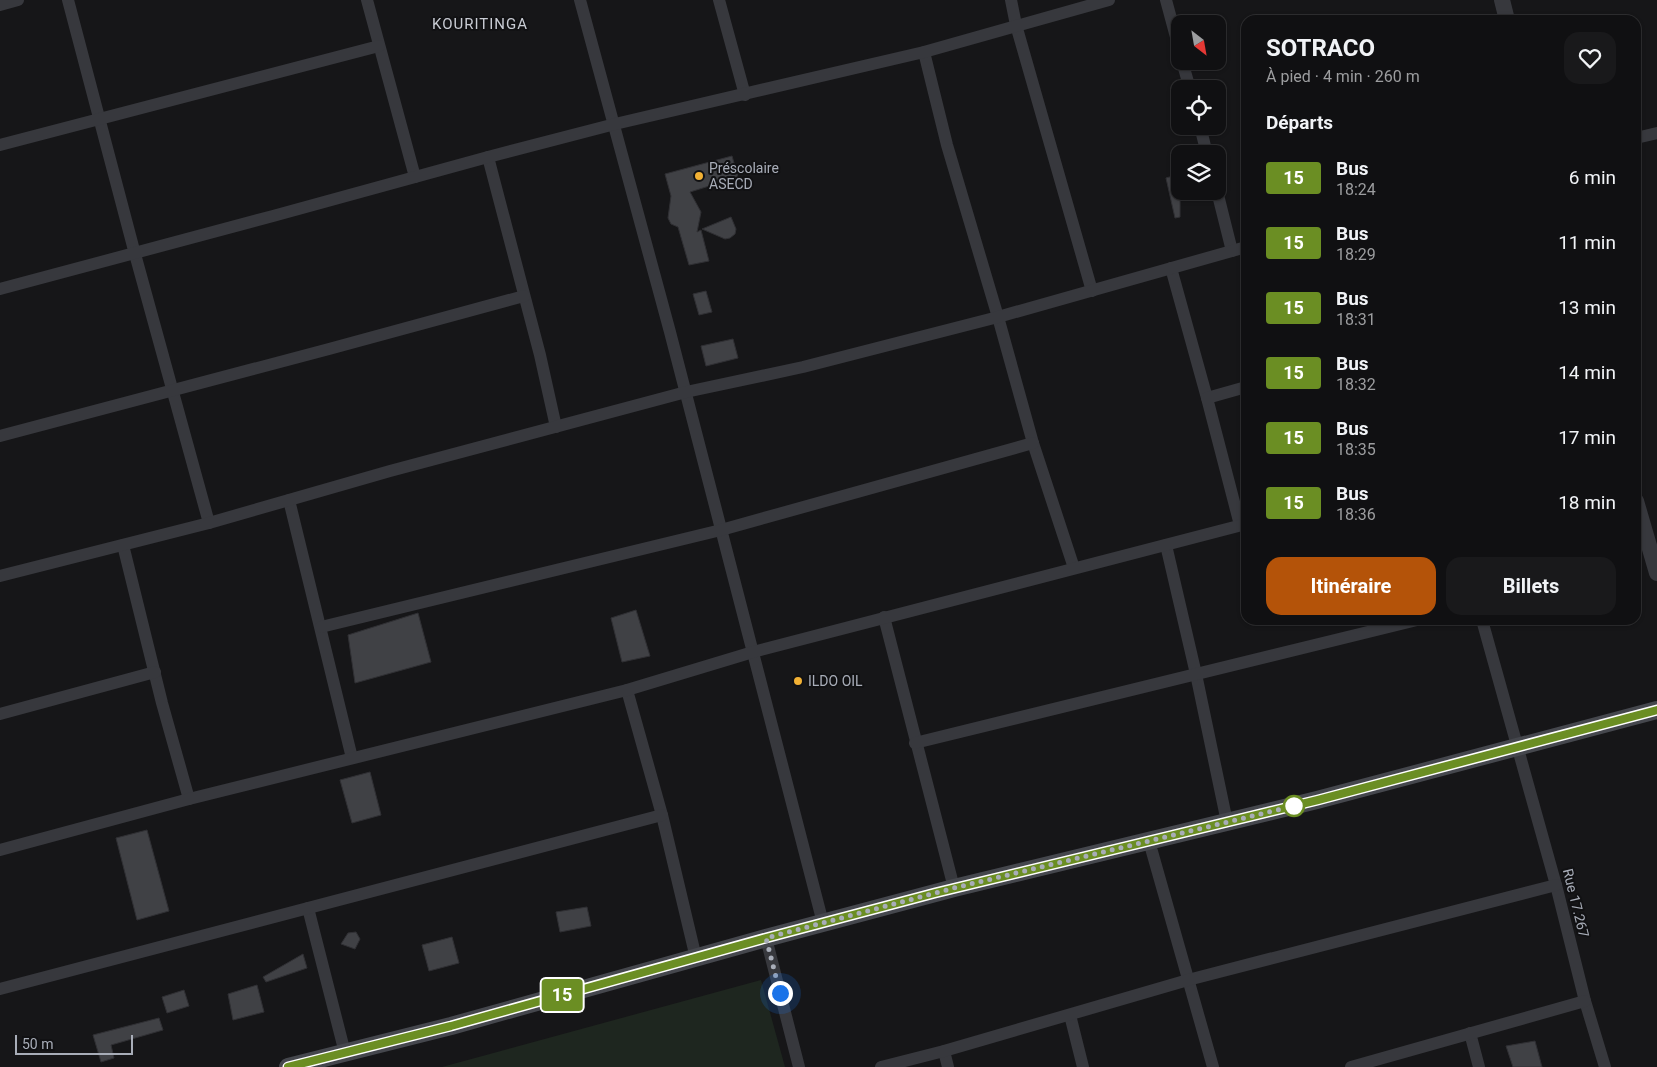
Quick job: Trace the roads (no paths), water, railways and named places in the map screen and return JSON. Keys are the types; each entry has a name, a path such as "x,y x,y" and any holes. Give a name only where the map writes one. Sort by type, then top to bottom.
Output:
{"main road":[{"path":"288,1067 451,1026 766,938 954,888 1323,799 1657,710"}],"street":[{"path":"0,5 18,0"},
{"path":"68,0 209,523"},
{"path":"367,0 415,177"},
{"path":"580,0 686,392 823,923"},
{"path":"719,0 745,95"},
{"path":"1011,0 1016,25 1092,291"},
{"path":"0,289 488,157 615,124 924,52 1109,0"},
{"path":"1166,0 1171,19"},
{"path":"1502,0 1506,15"},
{"path":"0,145 379,46"},
{"path":"924,52 947,145 1033,443 1074,568"},
{"path":"1641,137 1657,133"},
{"path":"488,157 540,355 556,426"},
{"path":"1219,200 1232,251"},
{"path":"0,576 209,523 556,426 686,392 804,367 998,317 1241,248"},
{"path":"1171,268 1241,517"},
{"path":"0,436 524,296"},
{"path":"1208,398 1241,388"},
{"path":"321,627 721,530 1033,443"},
{"path":"289,500 352,758"},
{"path":"1641,518 1656,568"},
{"path":"0,850 189,799 627,690 752,652 1241,525"},
{"path":"1166,545 1196,674 1227,822"},
{"path":"123,546 154,672 189,799"},
{"path":"884,617 954,888"},
{"path":"915,743 1397,625"},
{"name":"Rue 17.267","path":"1483,625 1556,885 1585,1001 1605,1067"},
{"path":"0,714 154,672"},
{"path":"627,690 662,815 696,958"},
{"path":"0,989 662,815"},
{"path":"1149,841 1213,1067"},
{"path":"881,1067 944,1051 1188,980 1556,885"},
{"path":"308,908 345,1053"},
{"path":"766,938 799,1067"},
{"path":"1351,1067 1585,1001"},
{"path":"1070,1015 1083,1067"},
{"path":"1470,1033 1479,1067"},
{"path":"944,1051 948,1067"}],"place":[{"name":"Préscolaire ASECD","path":"699,176"},
{"name":"ILDO OIL","path":"798,681"}],"district":[{"name":"KOURITINGA","path":"480,24"}]}
